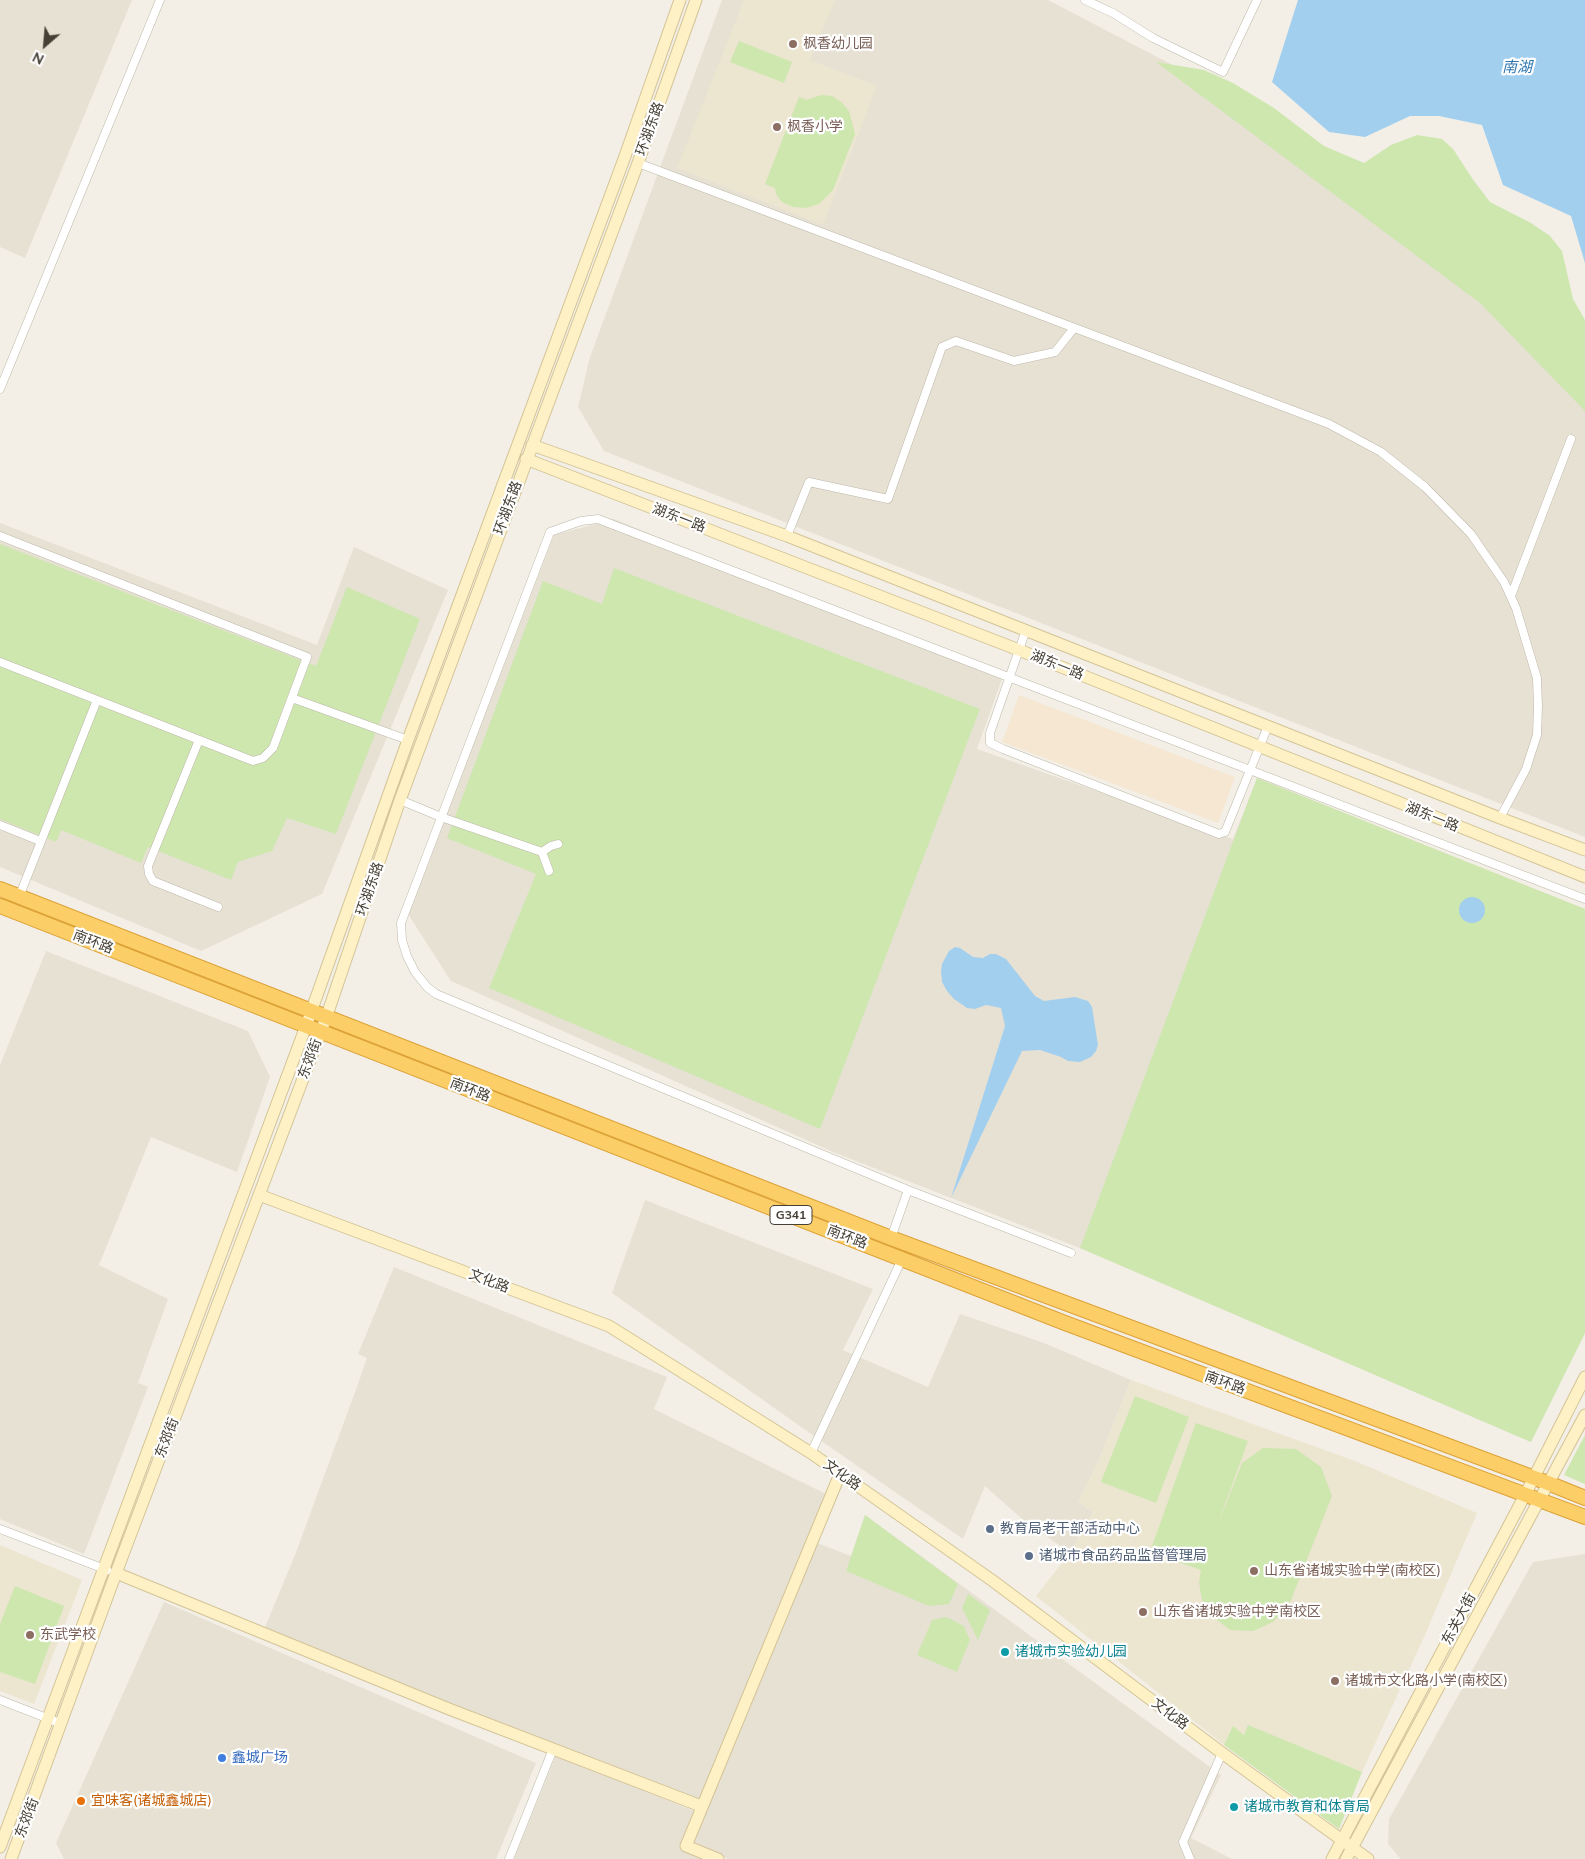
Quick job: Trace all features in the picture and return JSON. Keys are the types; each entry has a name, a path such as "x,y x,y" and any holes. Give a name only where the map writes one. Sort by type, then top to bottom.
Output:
{"highway":[{"name":"南环路","path":"0,890 891,1238 1532,1478 1548,1482 1585,1498"},
{"name":"南环路","path":"0,906 1065,1324 1585,1517"}],"main road":[{"name":"环湖东路","path":"311,1012 408,740 624,159 680,0"},
{"name":"环湖东路","path":"326,1018 400,800 638,163 696,0"},
{"name":"湖东一路","path":"532,445 787,536 1585,850"},
{"name":"湖东一路","path":"526,459 1019,650 1585,877"},
{"name":"东郊街","path":"0,1847 311,1012"},
{"name":"东郊街","path":"11,1859 116,1573 326,1018"},
{"name":"文化路","path":"259,1195 609,1326 811,1453 993,1581 1222,1753 1368,1859"},
{"name":"东关大街","path":"1332,1859 1525,1495 1585,1377"},
{"name":"东关大街","path":"1346,1859 1585,1416"},
{"path":"718,1859 686,1846 840,1474"},
{"path":"116,1573 449,1709 702,1806"}],"street":[{"path":"0,389 160,0"},
{"path":"1085,0 1113,12 1153,38 1224,72 1257,0"},
{"path":"638,163 1329,424 1381,452 1425,487 1471,534 1504,582 1516,608 1536,678 1538,706 1537,735 1526,769 1500,818"},
{"path":"787,536 809,482 888,499 942,347 956,341 1014,361 1056,352 1074,328"},
{"path":"1511,596 1571,439"},
{"path":"1071,1253 908,1190 445,998 427,987 415,972 402,940 401,923 550,532 581,521 598,519 1010,676 1585,899"},
{"path":"0,536 307,657 273,748 263,758 253,761 0,662"},
{"path":"1026,630 990,733 990,743 1003,749 1219,834 1226,832 1268,726"},
{"path":"292,698 408,740"},
{"path":"19,897 97,700"},
{"path":"199,740 148,866 149,874 153,880 218,907"},
{"path":"400,800 441,817 542,852"},
{"path":"0,825 40,841"},
{"path":"542,852 550,846 558,844"},
{"path":"542,852 549,871"},
{"path":"891,1238 908,1190"},
{"path":"811,1453 902,1259"},
{"path":"0,1529 116,1573"},
{"path":"0,1700 62,1724"},
{"path":"509,1859 553,1749"},
{"path":"1190,1859 1183,1842 1222,1753"}],"shaded area":[{"path":"0,0 132,0 25,258 0,247"},
{"path":"722,0 1048,0 1232,96 1585,391 1585,837 604,451 578,407 590,357"},
{"name":"枫香小学","path":"744,0 835,0 810,60 877,86 823,225 677,168"},
{"path":"614,519 1002,679 977,749 1233,839 1257,778 1585,909 1585,1333 1531,1442 1080,1248 833,1152 451,981 408,914 554,535"},
{"path":"0,523 317,645 354,547 448,590 322,894 201,951 0,867"},
{"path":"1019,695 1235,777 1218,823 1002,742"},
{"path":"46,951 248,1031 270,1077 237,1172 151,1137 99,1265 168,1299 138,1383 148,1387 84,1554 0,1519 0,1065"},
{"path":"645,1200 873,1289 843,1350 928,1387 960,1314 1044,1343 1131,1380 1095,1469 1078,1502 1093,1512 1070,1553 1021,1518 985,1486 963,1539 612,1293"},
{"path":"394,1267 667,1377 654,1409 830,1496 812,1541 851,1556 865,1515 1221,1775 1191,1838 1232,1859 728,1859 692,1844 700,1802 263,1632 295,1555 358,1384 367,1358 358,1354"},
{"name":"山东省诸城实验中学(南校区)","path":"1131,1380 1355,1461 1477,1513 1424,1637 1362,1772 1249,1726 1244,1735 1233,1727 1224,1745 1036,1596 1070,1553 1093,1512 1078,1502 1095,1469"},
{"name":"东武学校","path":"0,1545 82,1580 34,1704 0,1691"},
{"path":"1585,1554 1585,1859 1401,1859 1388,1844 1389,1819 1533,1562"},
{"name":"鑫城广场","path":"164,1602 536,1763 496,1859 64,1859 56,1843"},
{"path":"556,1755 699,1813 681,1850 704,1859 514,1859"}],"green space":[{"path":"739,41 792,62 784,83 730,62"},
{"path":"1156,62 1204,70 1233,83 1274,108 1324,146 1364,163 1391,145 1417,135 1442,139 1453,149 1490,202 1531,223 1550,236 1562,251 1573,299 1585,320 1585,411 1480,303"},
{"path":"821,95 832,96 849,111 855,134 833,190 819,204 806,208 793,207 782,202 776,194 775,188 765,184 799,97 807,100"},
{"path":"0,544 316,666 347,587 420,619 336,834 287,818 272,851 238,862 231,880 148,847 141,863 61,830 56,842 0,819"},
{"path":"614,568 980,709 820,1129 489,988 536,874 447,838 543,581 602,604"},
{"path":"1257,778 1585,909 1585,1333 1531,1442 1080,1248"},
{"path":"1135,1396 1189,1417 1156,1503 1101,1482"},
{"path":"1196,1423 1248,1441 1215,1532 1242,1463 1263,1448 1296,1449 1321,1467 1332,1496 1291,1600 1273,1622 1253,1631 1230,1630 1204,1607 1199,1582 1201,1570 1150,1552"},
{"path":"1585,1435 1585,1484 1564,1475"},
{"path":"865,1515 958,1584 949,1604 929,1606 846,1571"},
{"path":"15,1586 64,1606 35,1684 0,1672 0,1624"},
{"path":"968,1594 990,1610 978,1640 962,1608"},
{"path":"946,1617 964,1626 970,1640 957,1672 917,1655 932,1620"},
{"path":"1248,1725 1362,1772 1339,1829 1224,1745 1233,1726 1244,1735"}],"water":[{"name":"南湖","path":"1298,0 1585,0 1585,263 1571,216 1503,185 1482,125 1439,116 1410,116 1365,137 1329,132 1272,82"},
{"path":"1472,897 1481,901 1485,910 1481,919 1472,923 1463,919 1459,910 1463,901"},
{"path":"955,947 960,948 973,957 983,958 990,954 996,954 1006,959 1035,996 1044,1001 1075,997 1088,1001 1092,1007 1098,1045 1091,1057 1080,1062 1068,1061 1040,1050 1022,1051 951,1198 1005,1026 1001,1008 986,1005 975,1009 967,1008 954,999 947,991 942,982 942,964 949,951"}],"place":[{"name":"枫香幼儿园","path":"793,44"},
{"name":"枫香小学","path":"777,127"},
{"name":"教育局老干部活动中心","path":"990,1529"},
{"name":"诸城市食品药品监督管理局","path":"1029,1556"},
{"name":"山东省诸城实验中学(南校区)","path":"1254,1571"},
{"name":"山东省诸城实验中学南校区","path":"1143,1612"},
{"name":"东武学校","path":"30,1635"},
{"name":"诸城市实验幼儿园","path":"1005,1652"},
{"name":"诸城市文化路小学(南校区)","path":"1335,1681"},
{"name":"鑫城广场","path":"222,1758"},
{"name":"宜味客(诸城鑫城店)","path":"81,1801"},
{"name":"诸城市教育和体育局","path":"1234,1807"}]}
